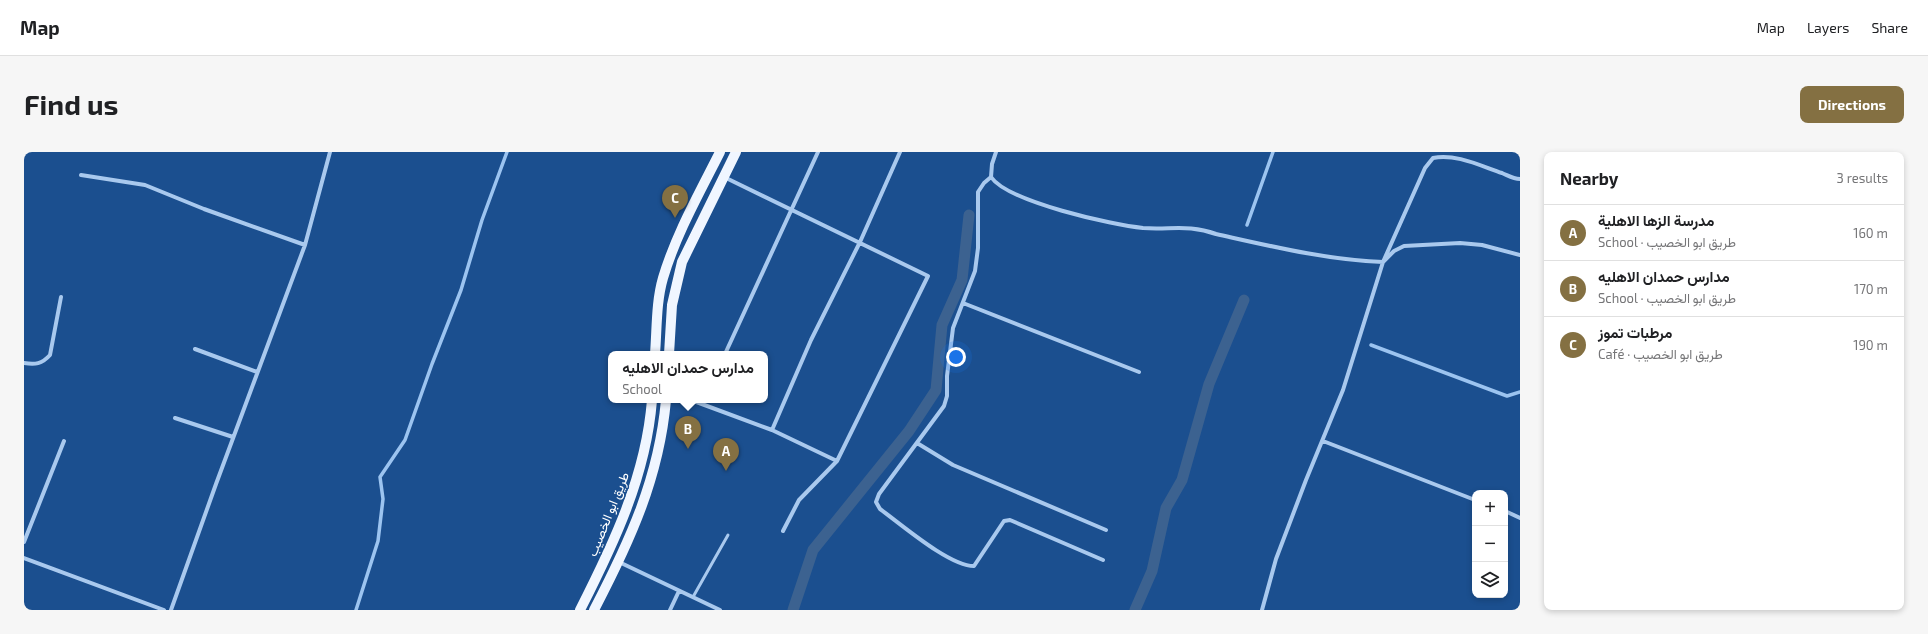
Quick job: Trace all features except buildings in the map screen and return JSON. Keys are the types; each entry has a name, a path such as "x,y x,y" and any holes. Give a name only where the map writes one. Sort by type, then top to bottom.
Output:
{"main road":[{"path":"655,351 658,311 663,278 684,226 720,152"},
{"path":"669,351 672,305 678,276 688,249 736,152"},
{"name":"طريق ابو الخصيب","path":"582,609 633,494 646,444 652,403"},
{"path":"594,610 619,562 640,514 654,474 661,442 666,403"}],"street":[{"path":"171,610 233,437 305,245 330,152"},
{"path":"726,351 818,152"},
{"path":"772,430 811,340 860,242 900,152"},
{"path":"996,152 992,164 991,177 984,183 978,192 978,248 975,271 953,328 947,396 944,406 879,494 876,502 880,509 936,550 968,566 974,566 1004,521 1010,520 1103,560"},
{"path":"1262,610 1276,559 1343,390 1383,262 1425,168 1433,158 1453,157 1504,174 1513,179 1520,179"},
{"path":"81,175 145,185 204,209 305,245"},
{"path":"724,177 928,276 837,461 799,500 783,531"},
{"path":"991,177 1003,189 1034,202 1127,226 1161,229 1176,227 1201,228 1216,234 1313,254 1383,262"},
{"path":"1383,262 1394,251 1404,246 1460,243 1482,245 1520,255"},
{"path":"24,363 34,364 45,361 50,355 62,297"},
{"path":"963,303 1139,372"},
{"path":"195,349 257,372"},
{"path":"708,403 772,430 837,461"},
{"path":"175,418 233,437"},
{"path":"24,542 64,441"},
{"path":"1322,441 1472,499"},
{"path":"917,443 953,465 1106,530"},
{"path":"1508,512 1520,518"},
{"path":"24,558 164,610"},
{"path":"619,562 720,610"},
{"path":"670,610 679,591"}],"lane":[{"path":"693,597 728,535"}],"waterway":[{"path":"356,610 378,541 383,499 380,477 405,440 432,364 461,290 482,220 507,152"},
{"path":"1247,225 1273,152"},
{"path":"793,610 813,550 909,431 936,390 942,325 962,280 969,215"},
{"path":"1135,610 1152,571 1166,508 1182,480 1209,384 1244,300"},
{"path":"1371,345 1507,396 1520,392"}],"place":[{"name":"مرطبات تموز","path":"675,218"},
{"name":"مدارس حمدان الاهليه","path":"688,449"},
{"name":"مدرسة الزها الاهلية","path":"726,471"}]}
